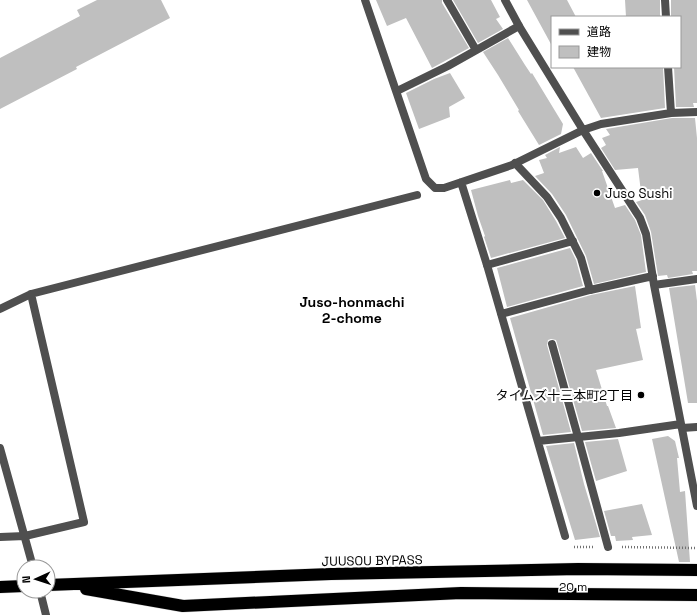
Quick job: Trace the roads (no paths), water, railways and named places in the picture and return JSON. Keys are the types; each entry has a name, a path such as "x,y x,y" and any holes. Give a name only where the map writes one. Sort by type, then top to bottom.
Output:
{"highway":[{"name":"JUUSOU BYPASS","path":"56,584 347,574 578,569 697,570"},
{"path":"64,584 183,606 461,593 697,595"},
{"path":"0,587 16,586"}],"street":[{"path":"365,0 426,179 435,188 444,188 515,163 583,130 601,124 671,114 697,112"},
{"path":"447,0 476,50"},
{"path":"505,0 519,26 583,130 640,218 646,234 654,285 697,506"},
{"path":"665,0 666,16"},
{"path":"397,91 448,66 519,26"},
{"path":"668,68 671,114"},
{"path":"515,163 547,197 562,218 581,258 590,290"},
{"path":"461,182 487,265 565,536"},
{"path":"0,309 30,294 417,195"},
{"path":"487,265 573,241"},
{"path":"501,314 590,290 653,276"},
{"path":"654,285 697,279"},
{"path":"0,537 25,536 84,522 30,294"},
{"path":"552,344 608,547"},
{"path":"538,441 682,426 697,427"},
{"path":"0,448 31,559"},
{"path":"42,599 46,615"}],"place":[{"name":"Juso Sushi","path":"597,193"},
{"name":"タイムズ十三本町2丁目","path":"641,395"}],"district":[{"name":"Juso-honmachi 2-chome","path":"352,310"}]}
